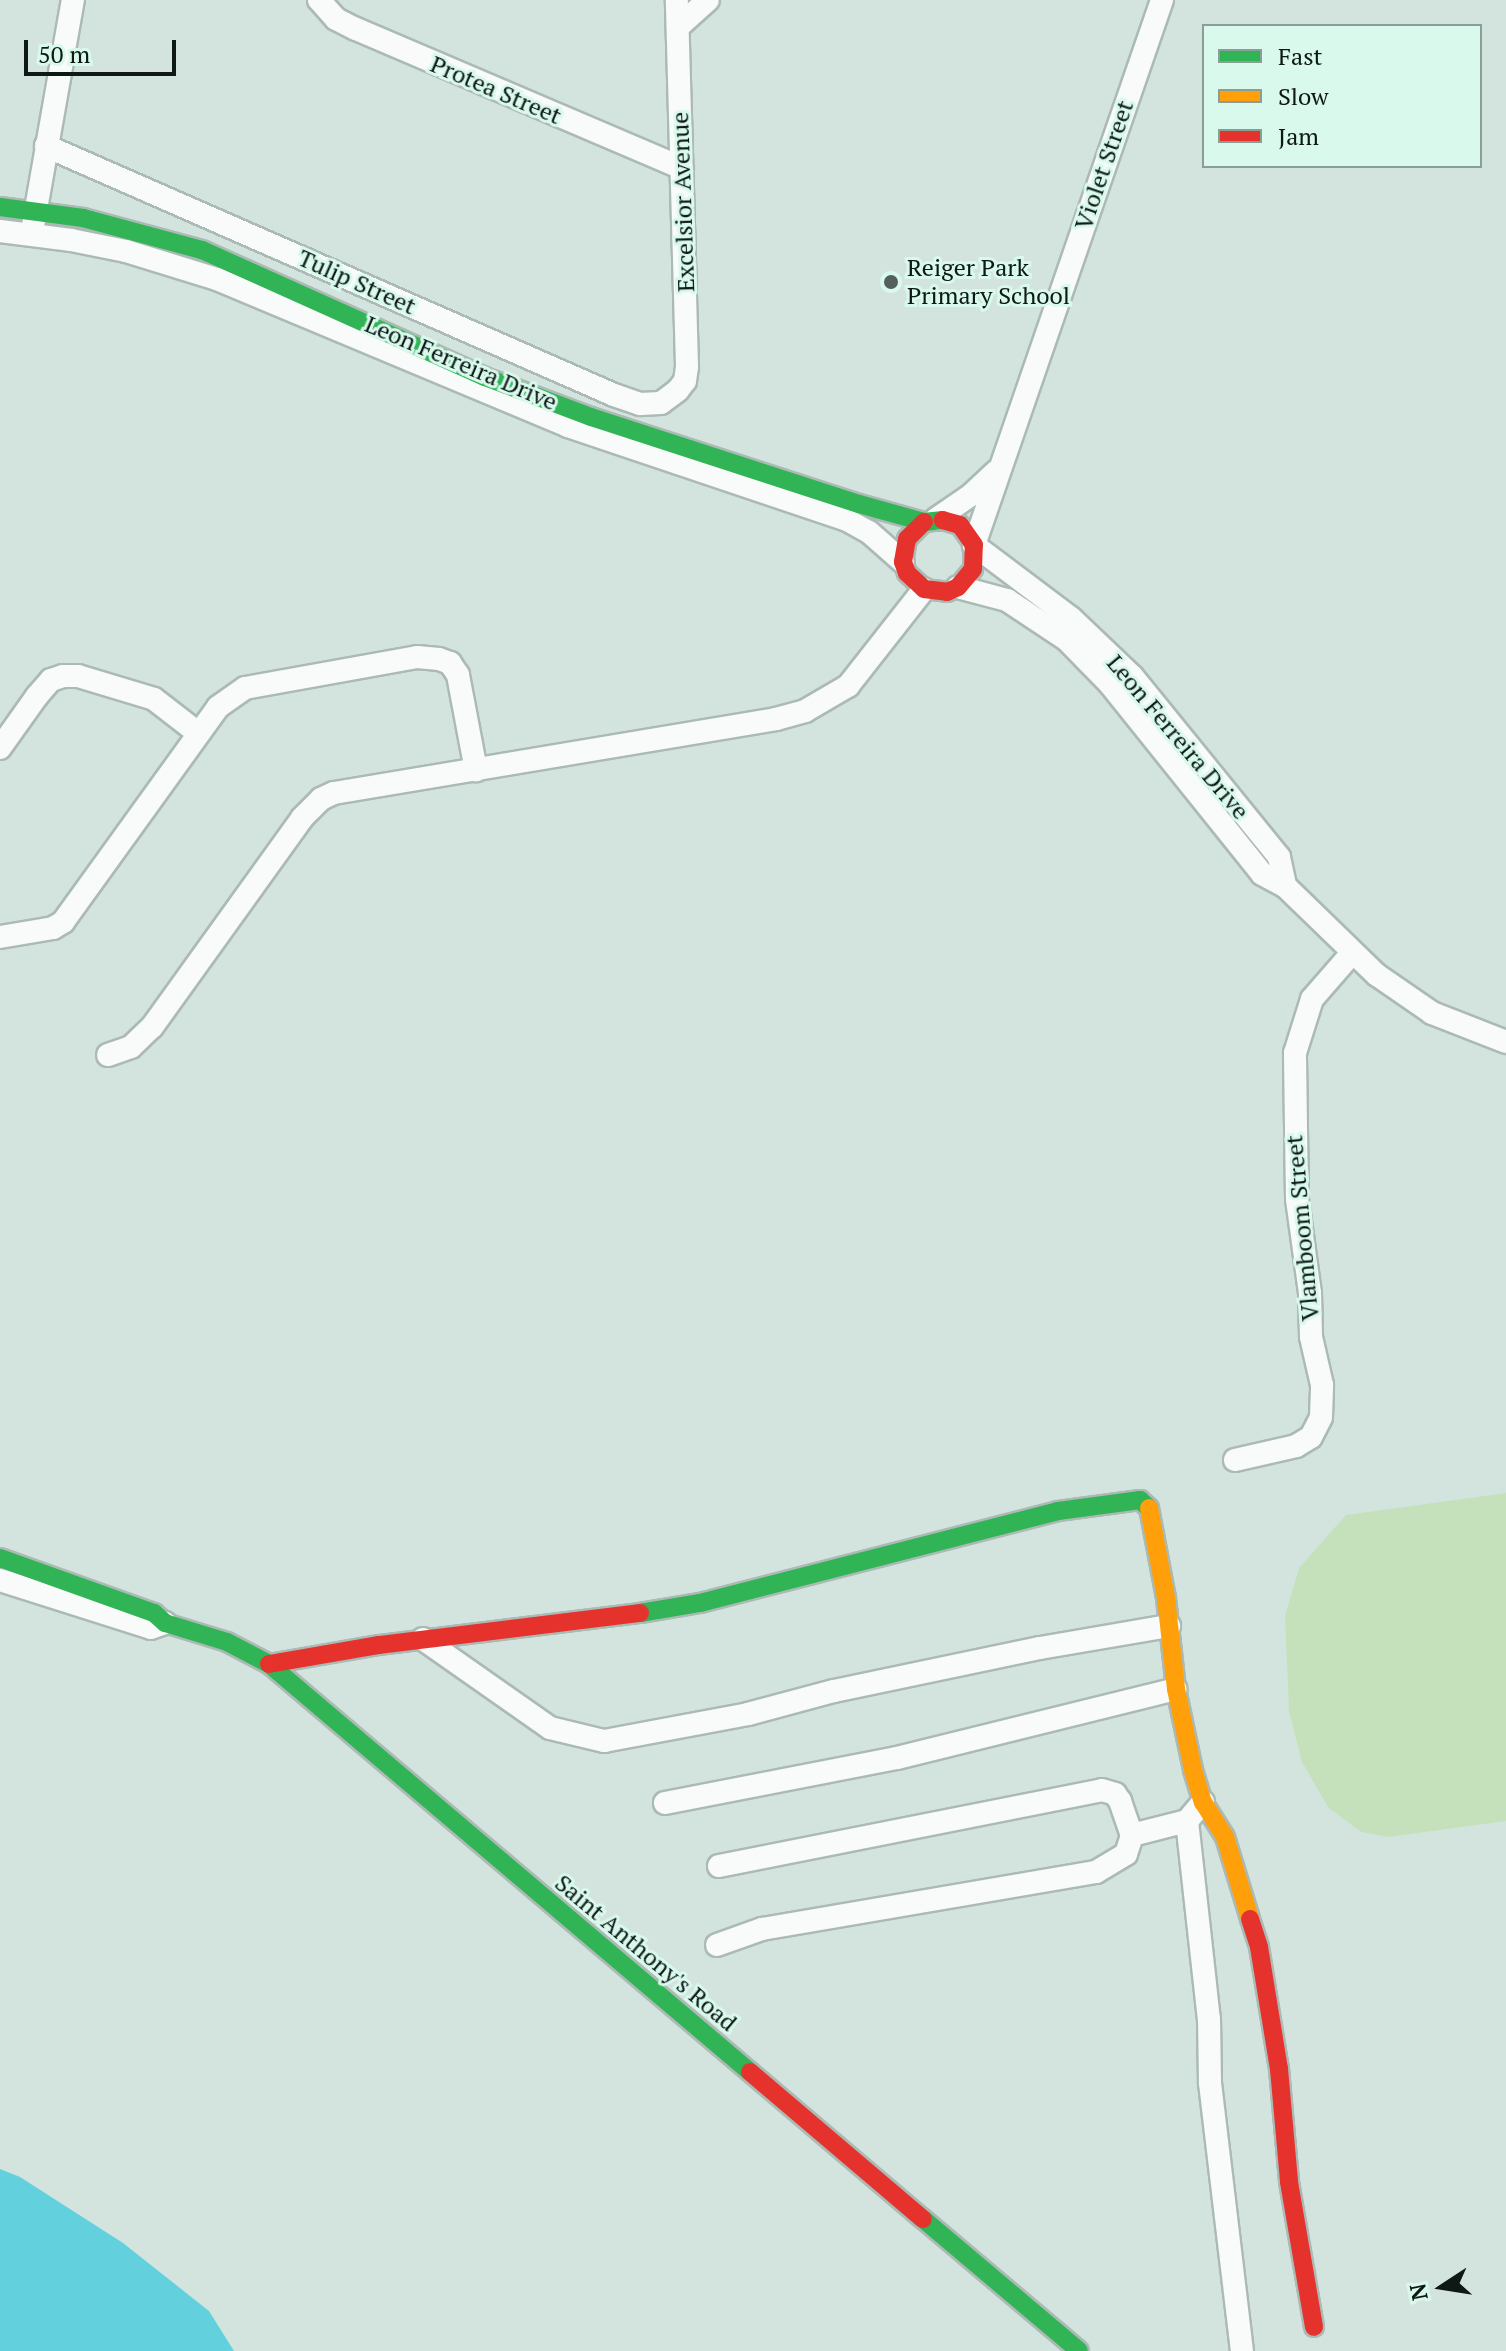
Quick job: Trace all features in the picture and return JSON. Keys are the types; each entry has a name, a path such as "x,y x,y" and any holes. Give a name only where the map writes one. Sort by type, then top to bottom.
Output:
{"street":[{"path":"31,235 73,0"},
{"name":"Protea Street","path":"319,0 336,19 356,29 682,168"},
{"name":"Excelsior Avenue","path":"671,398 685,381 687,366 677,0"},
{"path":"678,27 708,0"},
{"name":"Violet Street","path":"974,545 1162,0"},
{"name":"Tulip Street","path":"46,146 626,401 651,405 671,398"},
{"name":"Leon Ferreira Drive","path":"0,207 139,231 202,250 498,382 741,467 930,521"},
{"name":"Leon Ferreira Drive","path":"0,231 126,251 217,279 568,426 836,515 869,532 903,562"},
{"path":"930,521 960,525 974,545 973,569 958,587 947,592 924,589 907,573 903,562 907,539 930,521 971,495 1001,467"},
{"name":"Leon Ferreira Drive","path":"974,545 1071,618 1132,676 1279,857 1285,886"},
{"name":"Leon Ferreira Drive","path":"958,587 1007,600 1067,640 1110,684 1262,874 1285,886 1352,953 1395,989 1432,1013 1506,1042"},
{"path":"108,1055 131,1047 152,1027 302,818 321,799 334,793 752,723 805,711 848,686 924,589"},
{"path":"0,937 53,928 63,922 218,707 245,688 427,656 450,663 458,675 476,770"},
{"path":"0,748 51,680 63,676 78,676 154,699 198,733"},
{"name":"Vlamboom Street","path":"1235,1460 1296,1446 1311,1437 1321,1417 1322,1385 1311,1337 1310,1293 1297,1199 1295,1053 1312,999 1352,953"},
{"path":"269,1664 423,1639 611,1618 700,1603 1058,1511 1140,1500 1148,1505 1169,1626 1176,1689 1193,1770 1203,1802 1225,1837 1259,1947 1277,2056 1289,2182 1314,2327"},
{"name":"Saint Anthony's Road","path":"0,1558 154,1613 165,1623 227,1642 269,1664 1079,2351"},
{"path":"0,1580 151,1628 165,1623"},
{"path":"423,1639 550,1728 604,1741 748,1714 834,1691 1040,1648 1169,1626"},
{"path":"665,1803 897,1758 1176,1689"},
{"path":"717,1945 762,1929 1096,1872 1126,1854 1132,1835 1120,1801 1115,1794 1102,1790 719,1866"},
{"path":"1132,1835 1187,1821 1203,1802"},
{"path":"1187,1821 1209,2019 1210,2083 1242,2351"}],"green space":[{"path":"1506,1493 1506,1821 1388,1837 1361,1832 1328,1807 1302,1762 1289,1711 1285,1616 1299,1568 1346,1515"}],"water":[{"path":"0,2169 20,2177 123,2243 209,2311 234,2351 0,2351"}],"traffic: fast":[{"path":"0,207 83,218 202,250 485,377 591,417 859,504 924,522 943,520"},
{"path":"640,1613 700,1603 1058,1511 1140,1500 1149,1508"},
{"path":"0,1558 154,1613 165,1623 227,1642 269,1664 750,2072"},
{"path":"923,2219 1079,2351"}],"traffic: slow":[{"path":"1149,1508 1166,1598 1176,1689 1193,1770 1203,1802 1225,1837 1250,1919"}],"traffic: jam":[{"path":"924,522 907,539 903,562 907,573 924,589 947,592 958,587 973,569 974,545 960,525 943,520"},
{"path":"269,1664 379,1645 640,1613"},
{"path":"1250,1919 1259,1947 1279,2069 1289,2182 1314,2327"},
{"path":"750,2072 923,2219"}],"place":[{"name":"Reiger Park Primary School","path":"891,282"}]}
